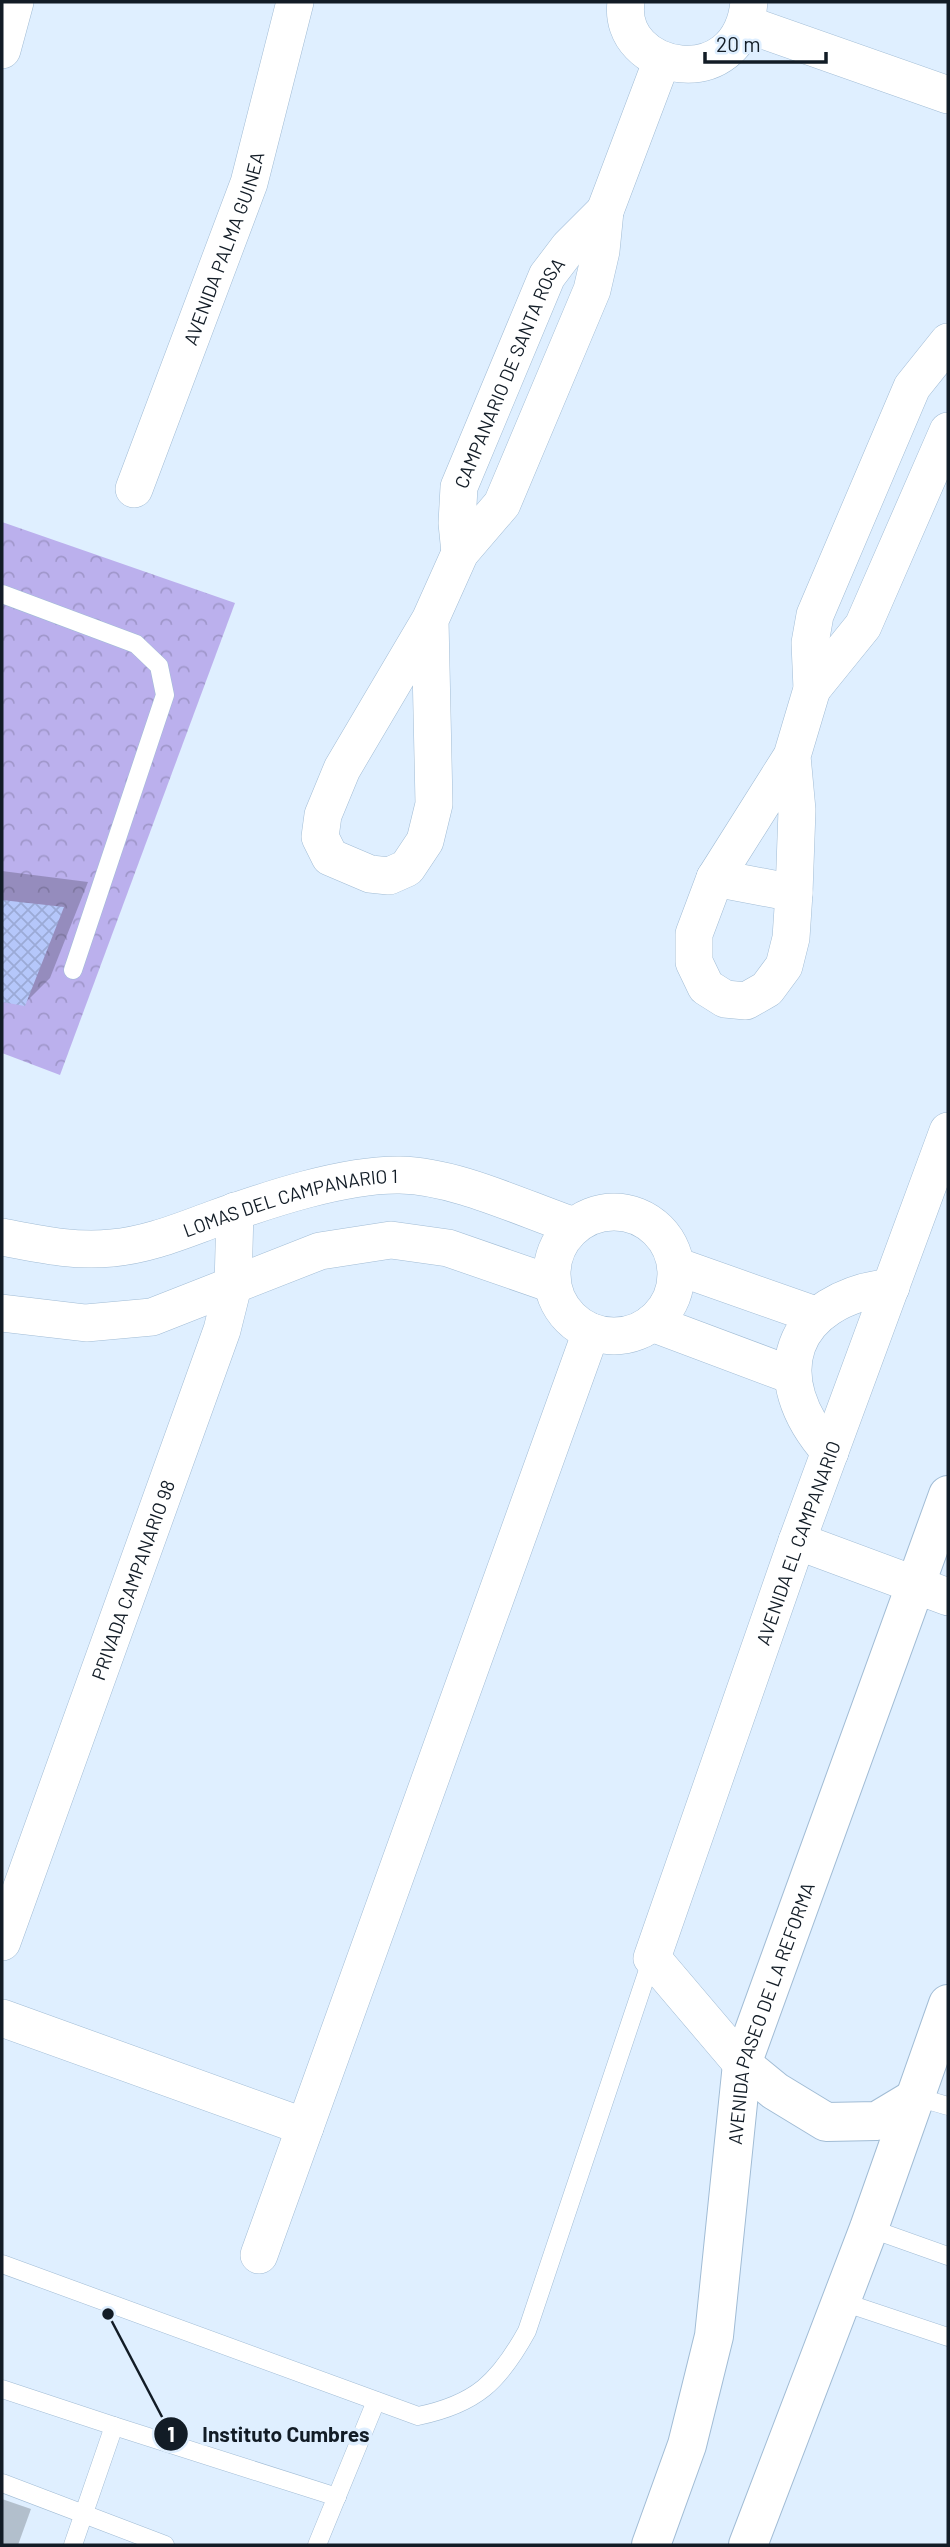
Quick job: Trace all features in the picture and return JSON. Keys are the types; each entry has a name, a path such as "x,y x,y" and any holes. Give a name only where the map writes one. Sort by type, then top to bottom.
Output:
{"street":[{"path":"2,50 15,2"},
{"name":"AVENIDA PALMA GUINEA","path":"134,489 249,183 295,2"},
{"path":"626,2 631,29 643,48 662,60 681,65 701,64 720,56 736,42 748,13 948,95"},
{"name":"CAMPANARIO DE SANTA ROSA","path":"430,620 434,804 425,841 407,868 389,876 370,874 330,857 320,836 323,815 342,769 430,620 460,553 502,504 582,316 598,264 605,211 662,60"},
{"path":"792,755 797,810 794,893 791,938 784,966 767,989 746,1000 725,999 706,987 694,962 694,934 715,878 792,755 812,689 810,643 815,615 912,387 948,342"},
{"path":"812,689 863,626 948,431"},
{"path":"715,878 794,893"},
{"name":"AVENIDA EL CAMPANARIO","path":"652,1958 797,1541 948,1131"},
{"name":"LOMAS DEL CAMPANARIO 1","path":"2,1237 68,1250 113,1248 158,1239 235,1211 328,1185 400,1175 450,1183 573,1226"},
{"name":"PRIVADA CAMPANARIO 98","path":"2,1942 217,1343 233,1286 235,1211"},
{"path":"624,1212 648,1222 667,1241 676,1266 674,1287 666,1307 652,1323 626,1335 591,1332 573,1321 559,1304 552,1284 556,1252 573,1226 597,1214 624,1212"},
{"path":"2,1313 86,1323 152,1317 320,1251 391,1240 448,1248 552,1284"},
{"path":"676,1266 815,1315"},
{"path":"830,1452 803,1417 791,1375 803,1334 815,1315 838,1300 863,1290 891,1287"},
{"path":"652,1323 791,1375"},
{"path":"259,2255 591,1332"},
{"name":"AVENIDA PASEO DE LA REFORMA","path":"652,2545 687,2445 714,2336 742,2064 932,1591 948,1495"},
{"path":"797,1541 932,1591"},
{"path":"652,1958 742,2064 775,2091 827,2123 877,2120 933,2101"},
{"path":"748,2545 869,2228 933,2101 948,2004"},
{"path":"2,2018 305,2127"}],"lane":[{"path":"2,594 136,644 159,666 165,695 73,970"},
{"path":"2,2264 418,2416 444,2410 468,2400 507,2367 527,2331 652,1958"},
{"path":"869,2228 948,2256"},
{"path":"840,2301 948,2337"},
{"path":"2,2389 337,2497"},
{"path":"317,2545 376,2401"},
{"path":"73,2545 114,2426"},
{"path":"2,2483 165,2545"}],"green space":[{"path":"2,522 235,603 60,1075 2,1053"}],"building":[{"path":"2,900 64,907 25,1006 2,1002"}],"place":[{"name":"Instituto Cumbres","path":"108,2314"}]}
